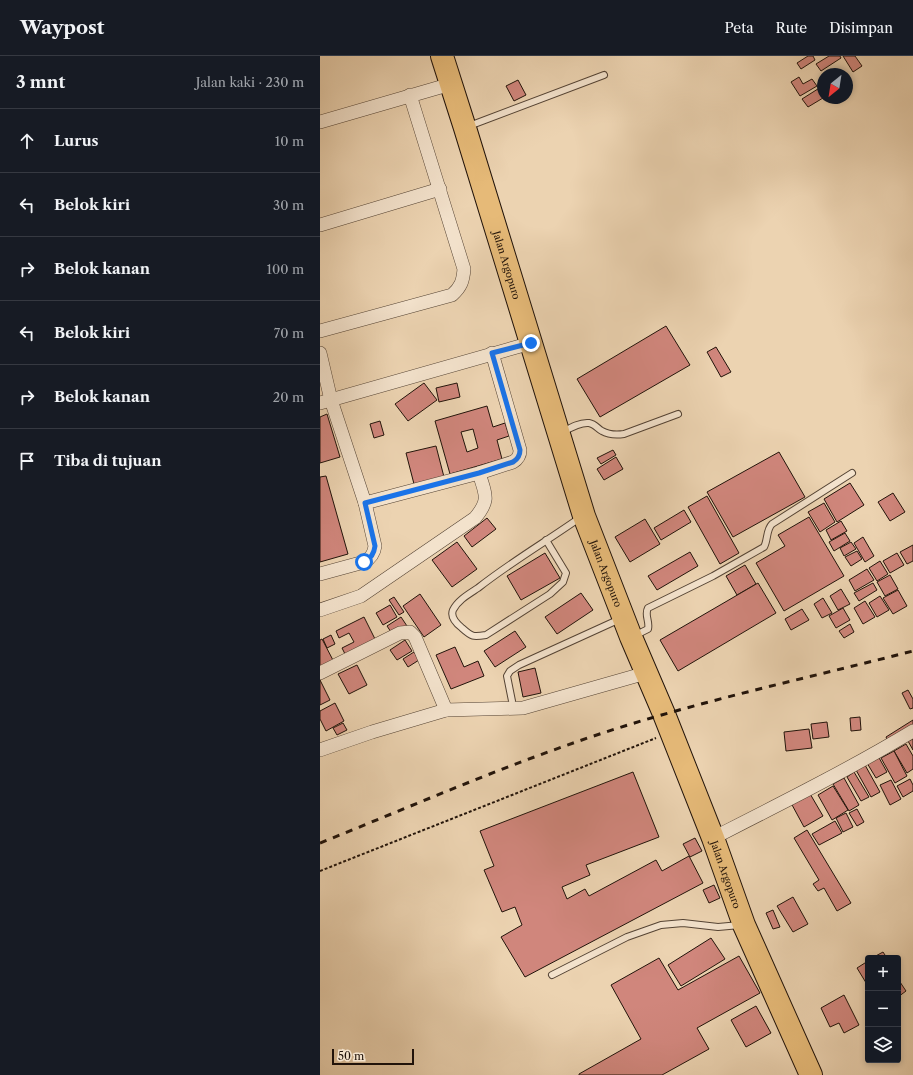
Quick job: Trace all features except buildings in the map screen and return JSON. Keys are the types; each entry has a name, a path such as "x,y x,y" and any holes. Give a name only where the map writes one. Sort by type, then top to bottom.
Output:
{"highway":[{"name":"Jalan Argopuro","path":"442,56 584,516 631,637 664,714 713,838 744,925 811,1075"}],"street":[{"path":"320,122 451,84"},
{"path":"320,331 452,295 459,288 463,279 464,269 410,95"},
{"path":"320,225 440,190"},
{"path":"326,401 531,343"},
{"path":"320,353 326,401 365,503 375,546 374,552 370,558 364,562 320,574"},
{"path":"365,503 479,473 513,462 517,459 520,455 520,450 492,353"},
{"path":"320,610 361,596 476,518 481,511 486,498 479,473"},
{"path":"320,673 400,633 410,632 415,637 446,710"},
{"path":"320,750 372,732 446,710 523,708 646,673"},
{"path":"713,838 877,753 913,731"}],"lane":[{"path":"465,128 604,75"},
{"path":"559,433 575,425 585,423 595,425 608,434 624,434 678,414"},
{"path":"631,637 648,629 646,612 648,608 713,576 764,547 768,529 772,524 852,473"},
{"path":"546,540 566,573 564,582 550,594 486,635 476,637 471,636 456,623 452,612 458,603 497,573 546,540 584,516"},
{"path":"512,701 507,676 510,671 519,665 623,617"},
{"path":"552,975 627,937 661,925 683,923 718,928 744,925"}],"path":[{"path":"320,871 670,732"}],"railway":[{"path":"320,843 501,770 605,732 736,695 913,651"}],"route":[{"path":"364,562 370,558 374,552 375,546 365,503 479,473 513,462 517,459 520,455 520,450 492,353 531,343"}]}
